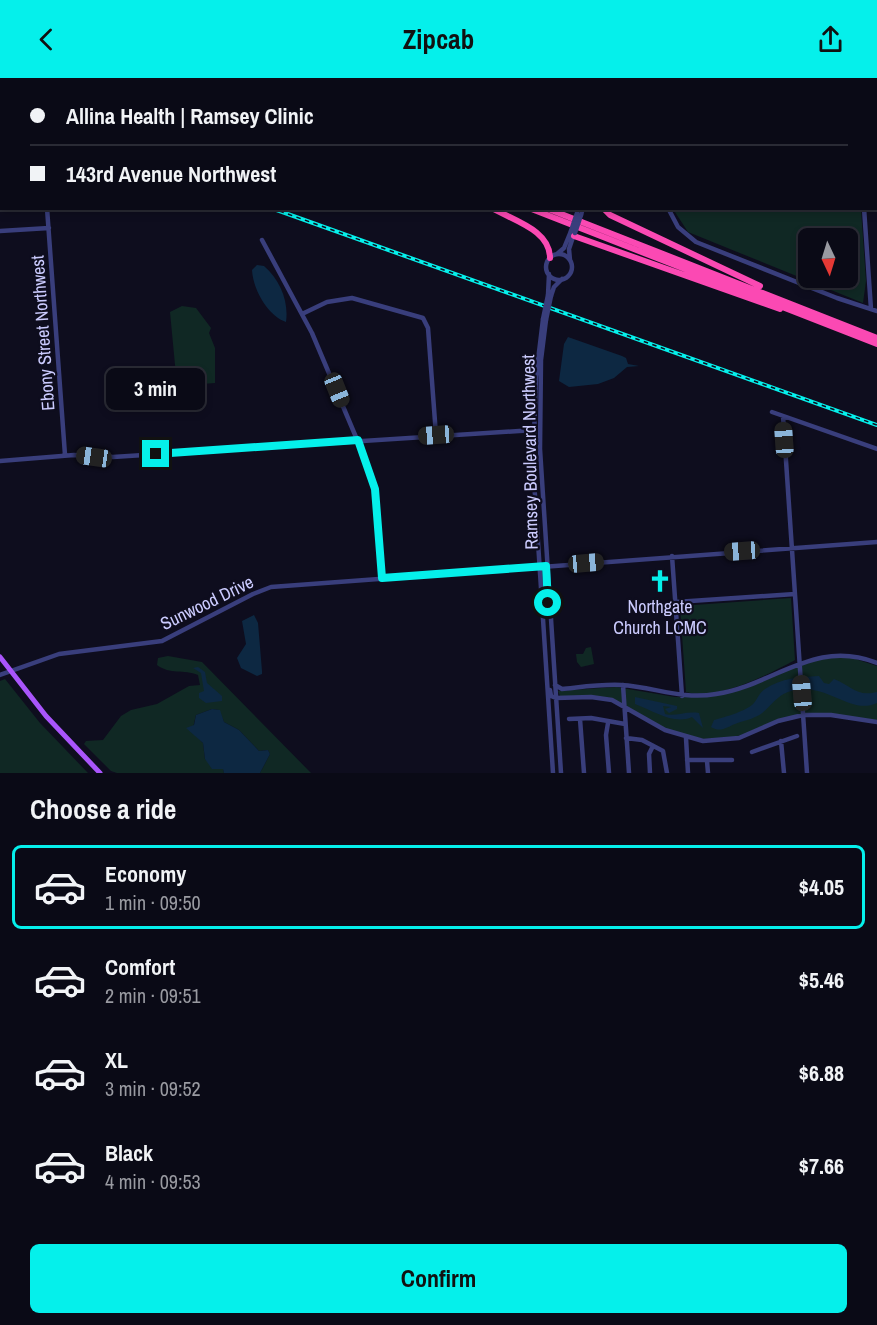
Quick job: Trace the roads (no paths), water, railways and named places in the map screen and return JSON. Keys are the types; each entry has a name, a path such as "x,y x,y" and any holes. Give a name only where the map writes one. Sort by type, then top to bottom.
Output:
{"highway":[{"path":"496,210 543,237 549,246 550,258"},
{"path":"534,210 877,344"},
{"path":"551,210 877,338"},
{"path":"605,210 610,215 784,300"},
{"path":"573,233 812,318"}],"main road":[{"path":"0,657 65,738 100,773"}],"street":[{"name":"Ebony Street Northwest","path":"47,210 65,455"},
{"path":"669,210 678,227 696,242 837,298 874,310 864,210"},
{"path":"573,233 564,249 550,258 546,266 549,274 562,279 570,272 569,249 580,211"},
{"path":"0,231 49,228"},
{"path":"262,240 302,314 358,440 375,489 382,578"},
{"path":"557,254 564,255 570,260"},
{"name":"Ramsey Boulevard Northwest","path":"549,274 549,296 536,377 534,430 538,567 553,773"},
{"name":"Ramsey Boulevard Northwest","path":"549,296 562,279"},
{"path":"302,314 327,302 352,298 420,316 426,321 436,435"},
{"name":"Ramsey Boulevard Northwest","path":"544,320 540,429 546,566 561,773"},
{"path":"772,412 877,449"},
{"path":"783,416 807,773"},
{"path":"0,461 65,455 113,457 534,430"},
{"name":"Sunwood Drive","path":"0,675 59,654 162,641 267,588 877,542"},
{"path":"672,556 682,696"},
{"path":"676,602 795,594"},
{"path":"543,634 546,640 550,693 556,698 597,697 617,702 656,726 686,738 711,742 730,740 778,721 803,715 877,722"},
{"path":"554,684 562,689 623,685 682,696 731,692 815,658 841,655 877,663"},
{"path":"623,685 629,773"},
{"path":"569,719 591,718 608,723 626,724"},
{"path":"580,719 584,773"},
{"path":"608,723 606,735 609,773"},
{"path":"752,752 797,736"},
{"path":"626,738 637,738 665,753 667,773"},
{"path":"686,738 688,773"},
{"path":"782,741 784,773"},
{"path":"650,773 649,754 653,746"},
{"path":"687,760 732,759"},
{"path":"708,761 708,773"}],"water":[{"path":"257,265 264,266 279,284 285,299 286,322 273,314 258,293 252,270"},
{"path":"568,337 622,356 626,358 628,364 639,366 627,367 614,378 598,384 569,387 559,381 564,344"},
{"path":"254,615 258,623 262,671 262,674 257,676 241,668 237,658 246,644 242,621"},
{"path":"198,667 205,672 207,683 222,696 222,701 206,703 199,698 199,693 204,691 201,673 193,668"},
{"path":"819,676 824,683 829,684 834,679 859,692 877,692 877,703 867,706 856,705 825,693 801,689 783,694 764,712 753,718 724,729 711,727 714,720 751,706 761,692 771,685 791,679"},
{"path":"635,697 677,706 677,709 669,713 665,709 671,707 663,706 665,714 699,713 703,728 692,717 672,719 635,704"},
{"path":"212,709 220,710 224,722 239,730 259,751 268,750 270,754 260,773 224,773 223,769 212,769 205,759 203,743 186,728 194,725 196,715"}],"railway":[{"path":"277,210 877,425"}],"place":[{"name":"Northgate Church LCMC","path":"660,581"}]}
